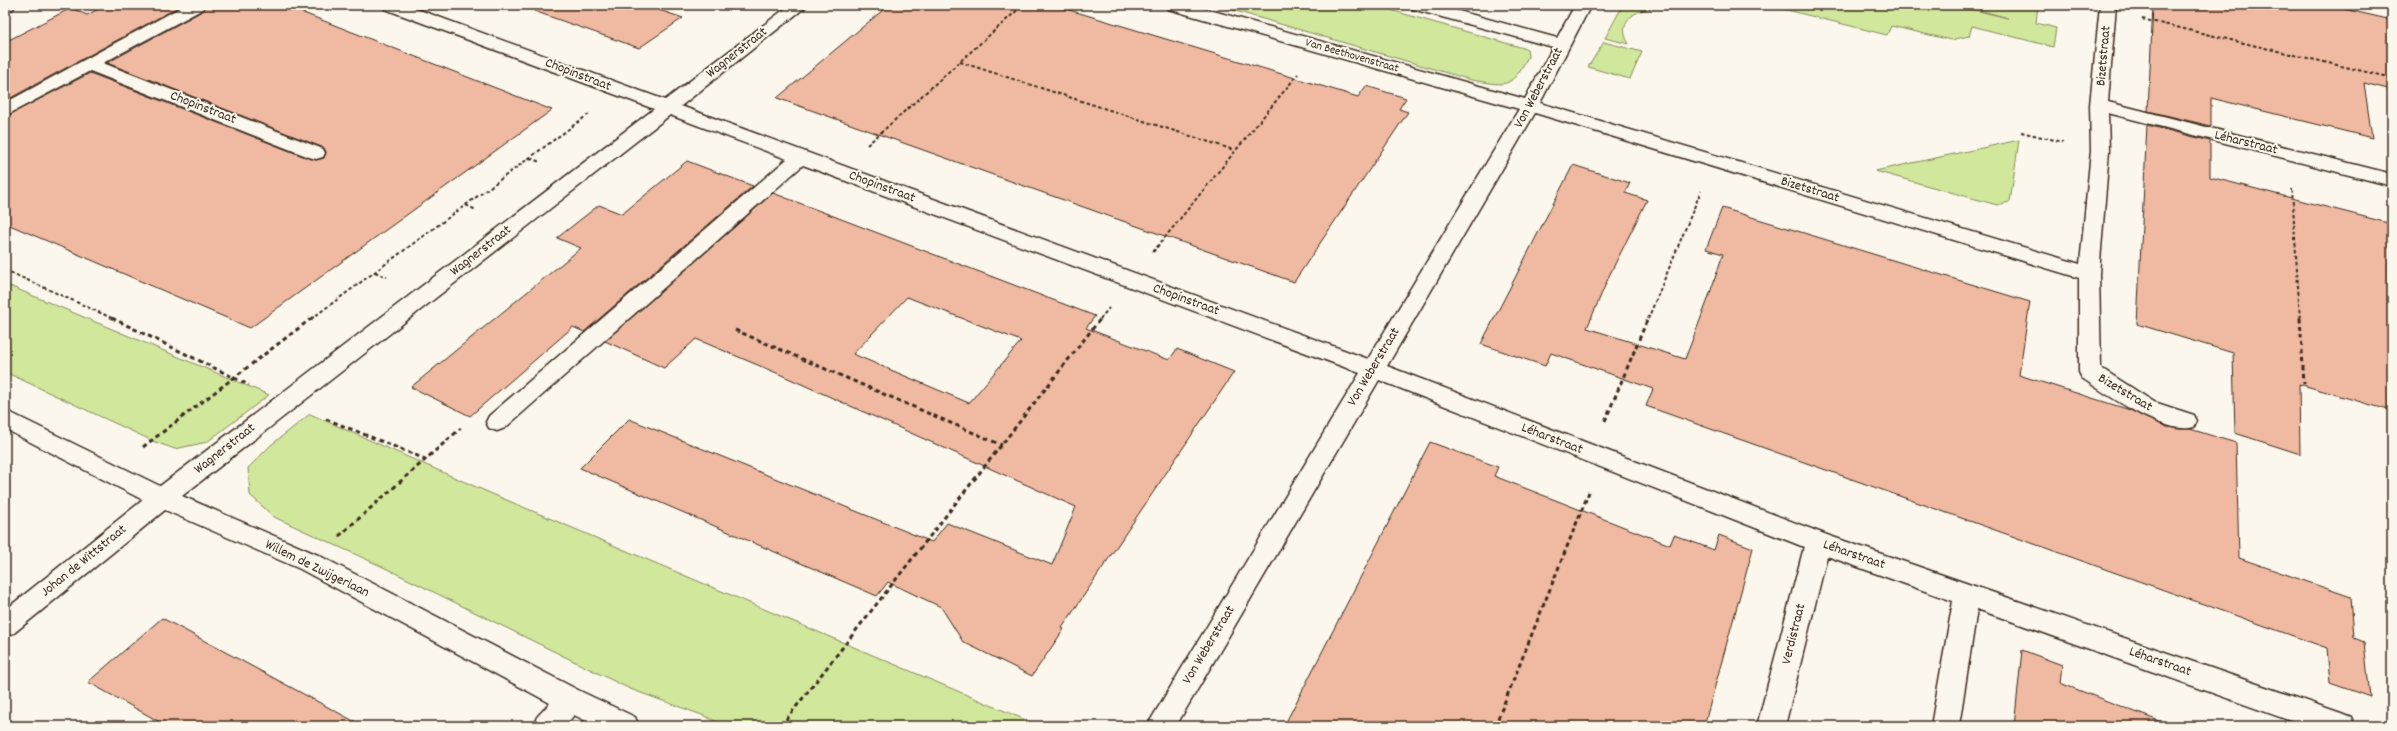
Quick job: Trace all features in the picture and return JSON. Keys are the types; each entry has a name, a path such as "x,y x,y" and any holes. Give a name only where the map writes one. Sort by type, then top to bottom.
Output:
{"street":[{"path":"5,110 198,5"},
{"name":"Chopinstraat","path":"391,5 1373,369"},
{"name":"Wagnerstraat","path":"162,498 800,5"},
{"name":"Van Beethovenstraat","path":"1174,5 1530,106"},
{"path":"1418,5 1562,44"},
{"name":"Von Weberstraat","path":"1161,726 1530,106 1583,5"},
{"name":"Bizetstraat","path":"2108,8 2100,105 2100,151 2089,274 2090,372 2146,408 2186,421"},
{"name":"Chopinstraat","path":"90,64 316,153"},
{"name":"Léharstraat","path":"2100,105 2392,180"},
{"name":"Bizetstraat","path":"1530,106 2089,274"},
{"path":"497,422 800,157"},
{"name":"Léharstraat","path":"1373,369 1818,542 2341,726"},
{"name":"Willem de Zwijgerlaan","path":"5,419 162,498 309,562 570,700 625,726"},
{"name":"Johan de Wittstraat","path":"5,626 162,498"},
{"name":"Verdistraat","path":"1771,726 1818,542"},
{"path":"1945,726 1967,594"},
{"path":"547,726 570,700"}],"path":[{"path":"838,171 1023,5"},
{"path":"2108,8 2392,78"},
{"path":"781,726 1234,150 1321,47"},
{"path":"960,62 1234,150"},
{"path":"111,471 232,376 620,91"},
{"path":"2021,132 2100,151"},
{"path":"2289,154 2304,384"},
{"path":"1495,726 1597,456 1713,161"},
{"path":"5,270 100,312 286,402 425,459"},
{"path":"735,330 1002,445"},
{"path":"309,562 473,418 497,422"}],"green space":[{"path":"1215,5 1373,5 1527,49 1528,57 1522,68 1511,81 1499,84 1471,80"},
{"path":"1623,5 1662,5 1661,7 1645,10 1631,16 1625,28 1625,35 1629,44 1605,38"},
{"path":"1767,5 1953,5 2008,18 1961,5 2038,5 2036,23 2056,28 2053,47 1972,26 1969,36 1951,40 1891,26 1887,35"},
{"path":"1604,42 1642,52 1630,79 1588,67"},
{"path":"2019,140 2010,202 1997,205 1875,171"},
{"path":"5,284 269,395 207,442 175,449 155,442 5,372"},
{"path":"310,414 490,493 1040,726 726,726 702,715 630,689 383,567 274,517 250,495 248,468 271,445"}],"building":[{"path":"106,5 182,5 5,101 5,42 71,8 87,15"},
{"path":"206,5 283,5 552,110 250,328 5,223 5,117 90,73 308,158 316,160 324,158 326,152 324,148 107,63 204,10"},
{"path":"535,5 644,5 683,18 639,48 534,11"},
{"path":"889,5 1053,5 1358,97 1366,86 1406,98 1399,109 1408,112 1294,282 777,98"},
{"path":"2153,5 2327,5 2392,20 2392,90 2364,83 2372,138 2211,98 2211,126 2148,111"},
{"path":"2147,125 2210,141 2210,177 2392,224 2392,411 2299,384 2300,454 2235,433 2233,353 2137,324"},
{"path":"687,161 753,186 584,332 573,327 470,416 411,387 581,248 557,238 599,205 622,214"},
{"path":"1573,165 1630,183 1625,193 1647,200 1610,274 1587,328 1685,359 1707,302 1723,254 1706,249 1722,208 2030,302 2019,375 2130,410 2167,427 2190,429 2236,443 2239,558 2351,597 2354,638 2364,642 2370,697 2330,683 2327,648 1646,406 1653,389 1551,353 1545,366 1481,344"},
{"path":"773,193 1095,316 1086,328 1169,360 1177,349 1234,372 1062,628 1064,629 1032,676 963,642 941,607 888,582 877,596 580,468 629,419 932,542 947,523 1052,565 1076,507 779,374 696,339 664,368 605,341","holes":["907,297 1021,341 969,403 853,354"]},
{"path":"1430,442 1498,467 1494,476 1670,545 1674,535 1714,550 1719,535 1753,548 1704,726 1284,726"},
{"path":"162,618 363,726 167,726 88,682"},
{"path":"2022,650 2062,665 2060,683 2164,723 2164,726 2014,726"}]}
